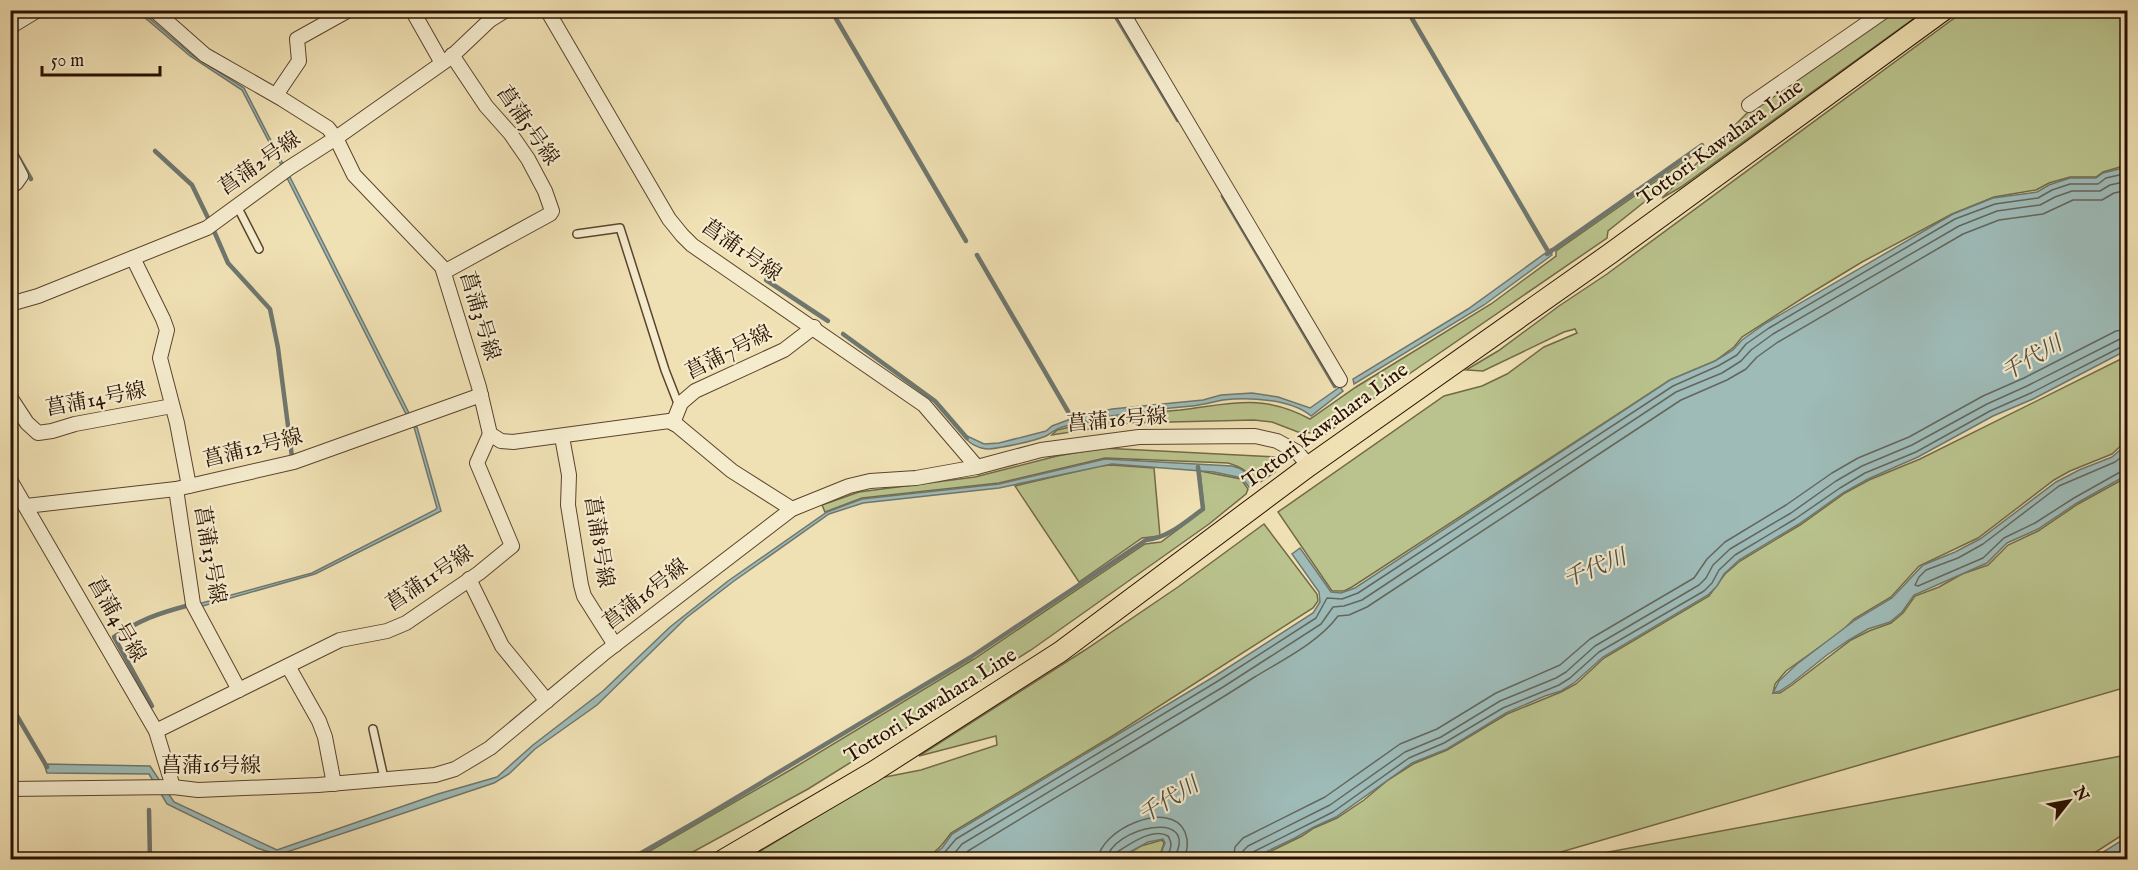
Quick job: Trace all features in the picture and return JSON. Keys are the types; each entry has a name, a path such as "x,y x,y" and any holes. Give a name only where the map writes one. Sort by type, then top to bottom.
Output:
{"main road":[{"name":"Tottori Kawahara Line","path":"723,860 873,772 1016,682 1108,617 1309,466 1611,253 1944,10"}],"street":[{"path":"10,27 38,10"},
{"name":"菖蒲3号線","path":"153,10 205,55 276,95 328,128 336,138 354,175 442,267 481,395 490,434"},
{"path":"276,95 299,61 297,39 349,10"},
{"name":"菖蒲5号線","path":"412,10 447,59 510,133 528,159 545,191 552,211 444,272"},
{"name":"菖蒲2号線","path":"10,304 38,296 207,228 289,168 336,138 447,59 490,20 506,10"},
{"name":"菖蒲1号線","path":"546,10 676,228 692,244 924,405 977,467"},
{"path":"1121,10 1340,380"},
{"path":"1749,105 1886,10"},
{"path":"10,155 21,176 10,187"},
{"name":"菖蒲13号線","path":"133,258 167,330 160,358 172,406 183,487 193,604 239,690"},
{"name":"菖蒲7号線","path":"673,423 679,406 696,391 784,350 814,327"},
{"name":"菖蒲12号線","path":"26,506 183,487 294,462 481,395"},
{"name":"菖蒲14号線","path":"10,397 27,423 38,433 75,423 172,406"},
{"path":"490,434 501,441 513,442 669,421 732,471 792,509"},
{"name":"菖蒲11号線","path":"156,731 340,640 387,631 406,623 512,546 477,463 490,434"},
{"name":"菖蒲16号線","path":"10,789 173,787 198,790 334,784 435,774 455,769 490,748 615,645 792,509 849,486 870,481 916,478 977,467 1041,450 1139,437 1255,436 1277,441 1297,452 1309,466"},
{"name":"菖蒲8号線","path":"562,437 568,475 568,505 581,585 584,596 615,645"},
{"name":"菖蒲4号線","path":"10,480 156,731 173,787"},
{"path":"469,579 502,646 547,701"},
{"path":"288,666 319,721 325,737 334,784"}],"lane":[{"path":"237,206 259,249"},
{"path":"577,234 620,228 665,370 679,406"},
{"path":"373,729 384,778"}],"green space":[{"path":"1889,11 1924,11 1681,187 1662,198 1754,106"},
{"path":"1964,11 2127,11 2127,165 2103,172 2096,177 2070,177 2049,183 2036,190 1994,197 1952,214 1862,262 1742,337 1734,347 1715,361 1670,380 1352,587 1344,591 1332,591 1278,512 1444,396 1482,386 1507,374 1544,347 1577,333 1575,329 1564,332 1483,371 1466,370 1498,351 1607,274"},
{"path":"1693,155 1653,195 1608,231 1607,238 1377,396 1326,434 1298,432 1272,422 1254,420 1129,423 1052,435 1057,430 1107,418 1246,402 1277,406 1310,419 1356,387 1491,304 1556,256 1556,251"},
{"path":"2127,356 2127,440 2112,454 2054,480 1978,538 1919,566 1891,597 1854,619 1842,631 1786,671 1775,684 1773,693 1780,693 1792,685 1851,640 1891,623 1903,613 1915,596 1939,587 1962,574 1988,565 2008,545 2038,531 2078,504 2127,477 2127,687 1537,859 1255,859 1337,818 1413,764 1447,750 1507,714 1576,684 1604,658 1709,596 1725,574 1740,561 1800,525 1845,493 1869,480 1920,459"},
{"path":"1102,448 1275,457 1275,472 1256,485 1245,471 1228,463 1105,458 999,483 862,498 825,512 822,505 859,492 975,477 1057,456"},
{"path":"1111,465 1154,468 1160,536 1142,538 1079,582 1015,486"},
{"path":"1200,471 1241,479 1248,489 1246,494 1209,524 1031,650 808,789 680,859 636,859 792,769 974,659 1145,544 1161,542 1204,510"},
{"path":"1264,524 1317,594 1318,601 1313,608 1114,735 951,833 933,854 925,859 746,860 880,778 921,770 997,745 996,736 919,756 1085,650 1178,587"},
{"path":"2127,755 2127,832 2085,859 1571,859"},
{"path":"1162,840 1164,843 1161,852 1153,859 1119,859 1141,846"}],"water":[{"path":"137,11 141,11 192,55 244,88 284,166 282,167 242,90 190,56"},
{"name":"千代川","path":"2127,167 2127,350 1843,493 1799,524 1739,560 1724,574 1708,595 1603,657 1574,683 1561,691 1506,713 1447,749 1412,763 1336,817 1251,859 1154,859 1161,853 1165,843 1163,839 1148,842 1117,859 929,859 942,848 952,834 1215,676 1313,613 1320,602 1319,592 1292,554 1300,548 1331,592 1341,593 1355,588 1670,380 1715,361 1733,350 1742,340 1766,323 1953,214 1993,198 2037,192 2070,178 2096,178 2103,173"},
{"path":"290,177 409,413 406,414 287,178"},
{"path":"1551,249 1552,255 1484,305 1354,384 1353,379 1468,309"},
{"path":"1340,387 1343,391 1311,416 1303,410 1269,400 1233,399 1094,419 1060,428 1034,440 994,448 977,447 970,443 963,434 984,444 999,443 1046,431 1068,420 1112,409 1203,400 1221,395 1252,393 1278,397 1310,408"},
{"path":"414,427 417,427 441,511 315,574 199,607 198,604 312,573 435,510 437,508"},
{"path":"2127,444 2127,475 2077,503 2038,529 2007,543 1987,563 1914,595 1902,612 1890,622 1868,629 1849,640 1792,683 1773,693 1779,681 1797,664 1855,620 1892,598 1923,565 1980,539 2056,482 2112,457"},
{"path":"1105,459 1232,466 1246,472 1255,484 1249,487 1242,478 1214,472 1112,464 999,488 863,503 829,514 686,618 597,705 535,749 509,774 494,783 278,855 257,848 167,804 149,774 47,773 44,764 150,766 174,802 277,850 438,794 497,777 533,745 603,691 670,627 728,581 827,512 862,499 999,484"},
{"path":"2127,837 2127,859 2092,859"}],"waterway":[{"path":"831,10 966,241"},
{"path":"1112,10 1178,120"},
{"path":"1407,10 1549,253"},
{"path":"10,143 31,179"},
{"path":"1547,254 1702,145"},
{"path":"155,151 192,185 209,220"},
{"path":"1223,196 1335,386"},
{"path":"214,231 228,263 270,309 278,348 292,457"},
{"path":"977,255 1073,420"},
{"path":"766,280 828,321"},
{"path":"843,334 935,401 967,438"},
{"path":"629,860 971,657 1146,540 1169,533 1183,524 1203,509 1198,467"},
{"path":"152,706 114,637 148,618 186,606"},
{"path":"10,704 47,767"},
{"path":"149,810 150,860"}]}
